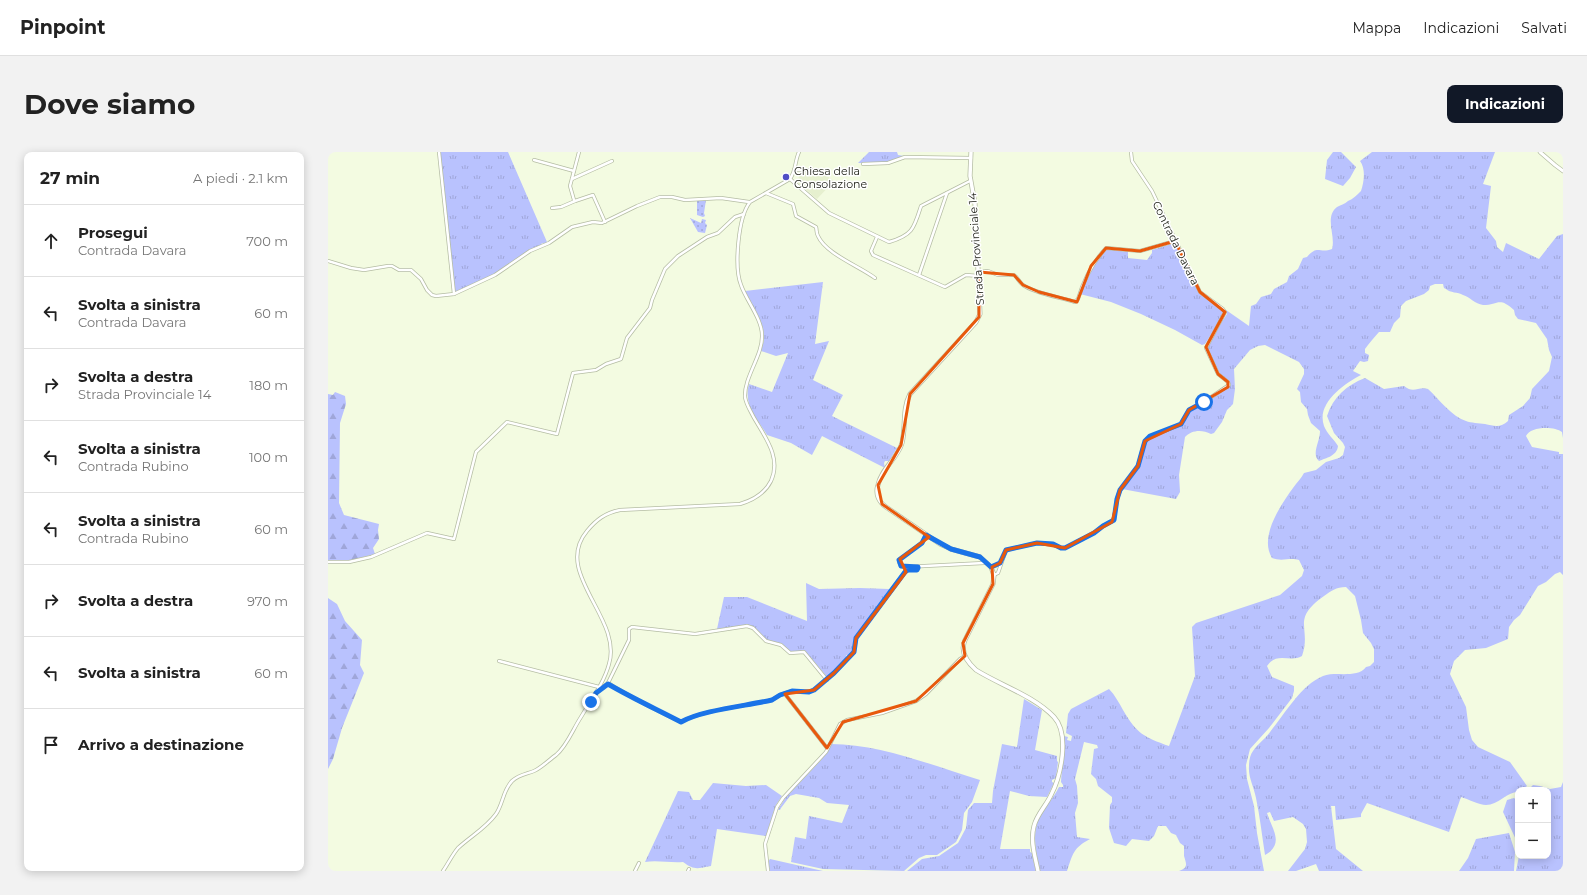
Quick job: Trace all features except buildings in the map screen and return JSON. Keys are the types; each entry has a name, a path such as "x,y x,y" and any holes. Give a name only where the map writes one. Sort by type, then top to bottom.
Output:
{"main road":[{"name":"Strada Provinciale 14","path":"971,152 970,181 975,204 981,310 979,317 910,394 906,405 902,442 878,485 878,498 882,504 926,535 951,549 980,557 991,567"},
{"path":"991,567 994,575 993,584 963,643 965,656 976,670 1039,705 1055,718 1060,726 1062,735 1062,749 1058,776 1050,797 1037,816 1033,830 1033,844 1038,871"}],"street":[{"path":"439,152 454,294"},
{"path":"576,201 570,187 579,152"},
{"path":"443,871 457,849 483,829 496,814 512,782 520,776 535,771 558,754 596,693 609,665 611,642 604,622 583,584 580,572 578,549 585,534 600,518 620,510 733,505 747,502 765,490 773,474 774,461 772,451 749,409 745,397 762,337 760,324 739,279 739,236 747,206 750,202 790,179 799,152"},
{"name":"Contrada Davara","path":"994,575 998,573 1000,563 1006,550 1037,543 1053,544 1061,548 1065,548 1112,522 1115,517 1117,499 1120,490 1138,466 1145,441 1150,436 1181,424 1189,410 1228,387 1228,382 1218,374 1206,348 1225,312 1200,292 1152,191 1132,161 1131,152"},
{"path":"1540,152 1563,171"},
{"path":"863,164 888,163 906,157 971,158"},
{"path":"534,160 574,171"},
{"path":"572,179 612,161"},
{"path":"794,170 820,170"},
{"path":"790,179 829,213 889,242 909,233 915,226 920,206 970,181"},
{"path":"766,192 793,204 796,216 816,227 820,240 833,252 875,278"},
{"path":"919,275 947,192"},
{"path":"552,208 561,207 592,195 605,222"},
{"path":"328,261 351,268 364,270 388,266 392,266 399,270 411,270 421,279 432,296 454,294 495,275 530,251 549,243 572,228 593,222 605,222 660,197 672,197 685,200 721,198 750,202"},
{"path":"328,562 349,562 371,557 427,533 454,539 476,450 507,422 557,434 573,373 596,370 606,364 621,359 627,338 650,308 665,269 678,256 707,237 718,233 735,217 744,214"},
{"path":"877,237 871,251 873,255 945,287 966,275 979,276"},
{"path":"979,272 988,271 998,275 1014,276 1023,285 1039,292 1075,302 1078,300 1083,283 1091,266 1106,248 1140,251 1175,241"},
{"path":"926,535 922,543 899,560 901,566 918,567 984,563"},
{"path":"991,567 1000,563"},
{"path":"608,684 653,710 663,712 681,722 687,718 703,714 772,700 792,691 809,692 819,687 827,680 854,652 856,638 905,572 908,570 917,570 918,567"},
{"path":"596,693 608,684 629,640 629,629 632,627 696,634 747,626 753,628 766,641 781,645 790,653 804,652 827,680"},
{"path":"768,871 766,844 777,807 783,798 819,760 837,729 843,722 882,713 916,701 926,694 960,659 965,656"},
{"path":"498,661 599,687"},
{"path":"785,694 827,748"},
{"path":"635,871 639,863"}],"highlighted area":[{"path":"1175,241 1200,292 1225,312 1206,347 1218,374 1228,382 1228,387 1189,410 1181,424 1145,441 1138,466 1120,490 1112,522 1065,548 1037,543 1006,550 1000,563 992,567 993,584 963,643 965,656 916,701 843,722 827,748 785,694 814,690 834,673 854,652 856,638 906,572 900,559 929,537 882,504 878,485 901,445 910,394 979,317 979,272 1014,275 1023,285 1039,292 1077,302 1091,266 1106,248 1140,251"}],"shaded area":[{"path":"804,170 820,171 834,181 817,199 796,181"}],"green space":[{"path":"440,152 508,152 547,242 541,244 495,274 455,292"},
{"path":"869,152 897,152 898,155 904,156 888,162 858,163"},
{"path":"1333,152 1341,152 1356,167 1350,178 1343,186 1325,179 1327,160"},
{"path":"1372,152 1495,152 1483,184 1491,186 1486,228 1496,241 1497,247 1503,252 1506,243 1539,259 1557,236 1563,234 1563,438 1562,432 1549,428 1532,430 1526,436 1532,447 1563,454 1563,575 1560,572 1555,574 1546,582 1538,586 1520,615 1509,627 1508,639 1486,648 1465,650 1454,661 1450,674 1466,707 1472,740 1478,747 1510,762 1527,786 1515,787 1515,793 1495,803 1486,805 1461,797 1449,832 1367,803 1361,817 1336,820 1335,806 1331,806 1336,849 1363,871 1319,871 1316,864 1296,871 1288,871 1305,849 1307,842 1306,829 1303,824 1293,817 1274,821 1270,812 1267,813 1274,830 1276,841 1271,851 1265,855 1255,794 1249,774 1250,756 1306,687 1323,676 1357,673 1374,662 1374,649 1363,633 1355,596 1346,587 1339,588 1324,596 1308,611 1304,624 1305,638 1302,656 1297,658 1275,659 1267,666 1272,677 1294,686 1294,691 1292,698 1269,728 1250,749 1246,765 1247,779 1254,806 1264,871 1179,871 1186,867 1184,846 1180,843 1176,835 1171,833 1166,826 1158,826 1154,836 1149,841 1132,839 1126,846 1114,843 1109,828 1110,805 1112,802 1112,797 1098,786 1096,779 1091,774 1094,749 1098,748 1097,745 1084,742 1075,779 1078,803 1075,813 1077,837 1090,839 1080,845 1074,852 1067,871 1040,871 1035,847 1037,823 1059,787 1063,787 1061,782 1064,736 1068,737 1067,740 1071,741 1072,736 1066,733 1068,714 1071,709 1109,689 1137,730 1153,740 1169,746 1195,676 1192,627 1196,623 1280,595 1302,576 1304,570 1299,560 1279,560 1272,558 1268,541 1270,531 1282,504 1304,473 1316,470 1326,462 1339,458 1343,455 1345,447 1334,433 1327,416 1333,403 1342,392 1352,384 1365,378 1384,389 1404,386 1413,390 1425,388 1428,389 1451,412 1461,419 1470,422 1497,426 1503,425 1508,421 1509,415 1523,406 1530,398 1532,389 1549,371 1552,357 1547,339 1536,323 1518,319 1514,310 1505,303 1498,302 1483,305 1466,296 1444,288 1443,284 1435,284 1430,286 1429,290 1424,294 1406,301 1401,306 1400,317 1394,323 1390,332 1379,332 1365,349 1365,353 1369,355 1368,361 1360,361 1353,371 1361,375 1340,389 1328,402 1324,410 1324,426 1338,446 1336,452 1331,456 1319,461 1316,455 1320,431 1311,423 1307,409 1301,402 1300,392 1297,389 1304,374 1304,369 1299,362 1265,345 1258,346 1250,350 1234,369 1235,389 1233,404 1227,410 1222,422 1214,433 1211,434 1204,431 1197,431 1190,433 1185,437 1179,475 1180,492 1176,499 1122,489 1139,467 1144,445 1148,439 1179,426 1189,411 1230,386 1230,384 1219,374 1207,348 1208,343 1227,314 1226,310 1249,326 1251,306 1256,304 1261,297 1271,294 1274,289 1287,282 1289,276 1298,269 1303,258 1307,257 1316,250 1324,251 1332,249 1333,238 1331,216 1337,207 1352,199 1361,191 1364,180 1364,172 1360,161"},
{"path":"706,200 705,216 703,217 697,215 697,201"},
{"path":"690,218 701,223 702,219 706,220 705,223 707,225 705,233 698,232"},
{"path":"1175,243 1200,293 1224,312 1205,344 1202,345 1175,330 1111,302 1080,294 1091,268 1106,249 1128,252 1128,258 1147,260 1152,253 1152,250"},
{"path":"823,282 815,344 829,341 813,380 843,395 832,416 897,448 889,461 885,461 885,468 822,436 812,455 791,443 767,435 749,405 749,384 772,392 788,353 776,356 761,351 764,340 763,328 745,291"},
{"path":"335,392 345,396 346,404 340,423 339,503 344,515 379,524 379,539 373,548 375,554 348,561 328,561 328,394 333,395"},
{"path":"806,583 819,589 889,589 856,636 853,650 848,656 846,655 846,660 827,677 805,651 790,652 781,644 765,640 754,627 747,625 717,629 724,597 747,597 807,621"},
{"path":"328,598 337,604 345,621 362,640 360,665 364,673 342,728 333,759 328,769"},
{"path":"1024,699 1042,710 1035,750 1057,756 1058,762 1056,778 1052,780 1054,783 1047,797 1029,796 1010,791 1000,849 1030,849 1036,871 907,871 922,859 939,856 958,843 966,828 968,810 974,803 992,803 1002,744 1017,747"},
{"path":"831,744 850,745 888,752 926,762 980,780 972,802 964,813 962,830 956,842 937,855 926,855 919,858 904,871 823,869 791,862 795,837 806,839 809,816 842,823 849,805 827,803 819,798 796,794 790,796 780,810 778,810 785,798 821,760"},
{"path":"1563,782 1563,871 1516,871 1518,859 1551,859 1551,789 1561,787"},
{"path":"713,783 746,786 766,785 782,796 776,805 766,836 717,829 711,866 694,868 683,862 645,862 678,791 689,792 693,800 700,800"},
{"path":"1533,785 1543,787 1531,787"},
{"path":"1515,799 1515,838 1503,812 1507,800"},
{"path":"1509,833 1515,852 1514,871 1459,871 1468,858 1476,839"},
{"path":"770,859 823,871 770,871 768,862"}],"place":[{"name":"Chiesa della Consolazione","path":"786,177"}],"route":[{"path":"591,702 596,693 608,684 653,710 663,712 681,722 687,718 703,714 772,700 780,695 792,691 809,692 814,690 834,673 854,652 856,638 905,572 908,570 917,570 918,567 901,566 899,560 922,543 925,540 926,535 951,549 980,557 991,567 1000,563 1006,550 1034,543 1053,544 1061,548 1065,548 1084,539 1114,520 1120,490 1134,474 1140,462 1145,441 1150,436 1181,424 1191,408 1204,402"}]}
